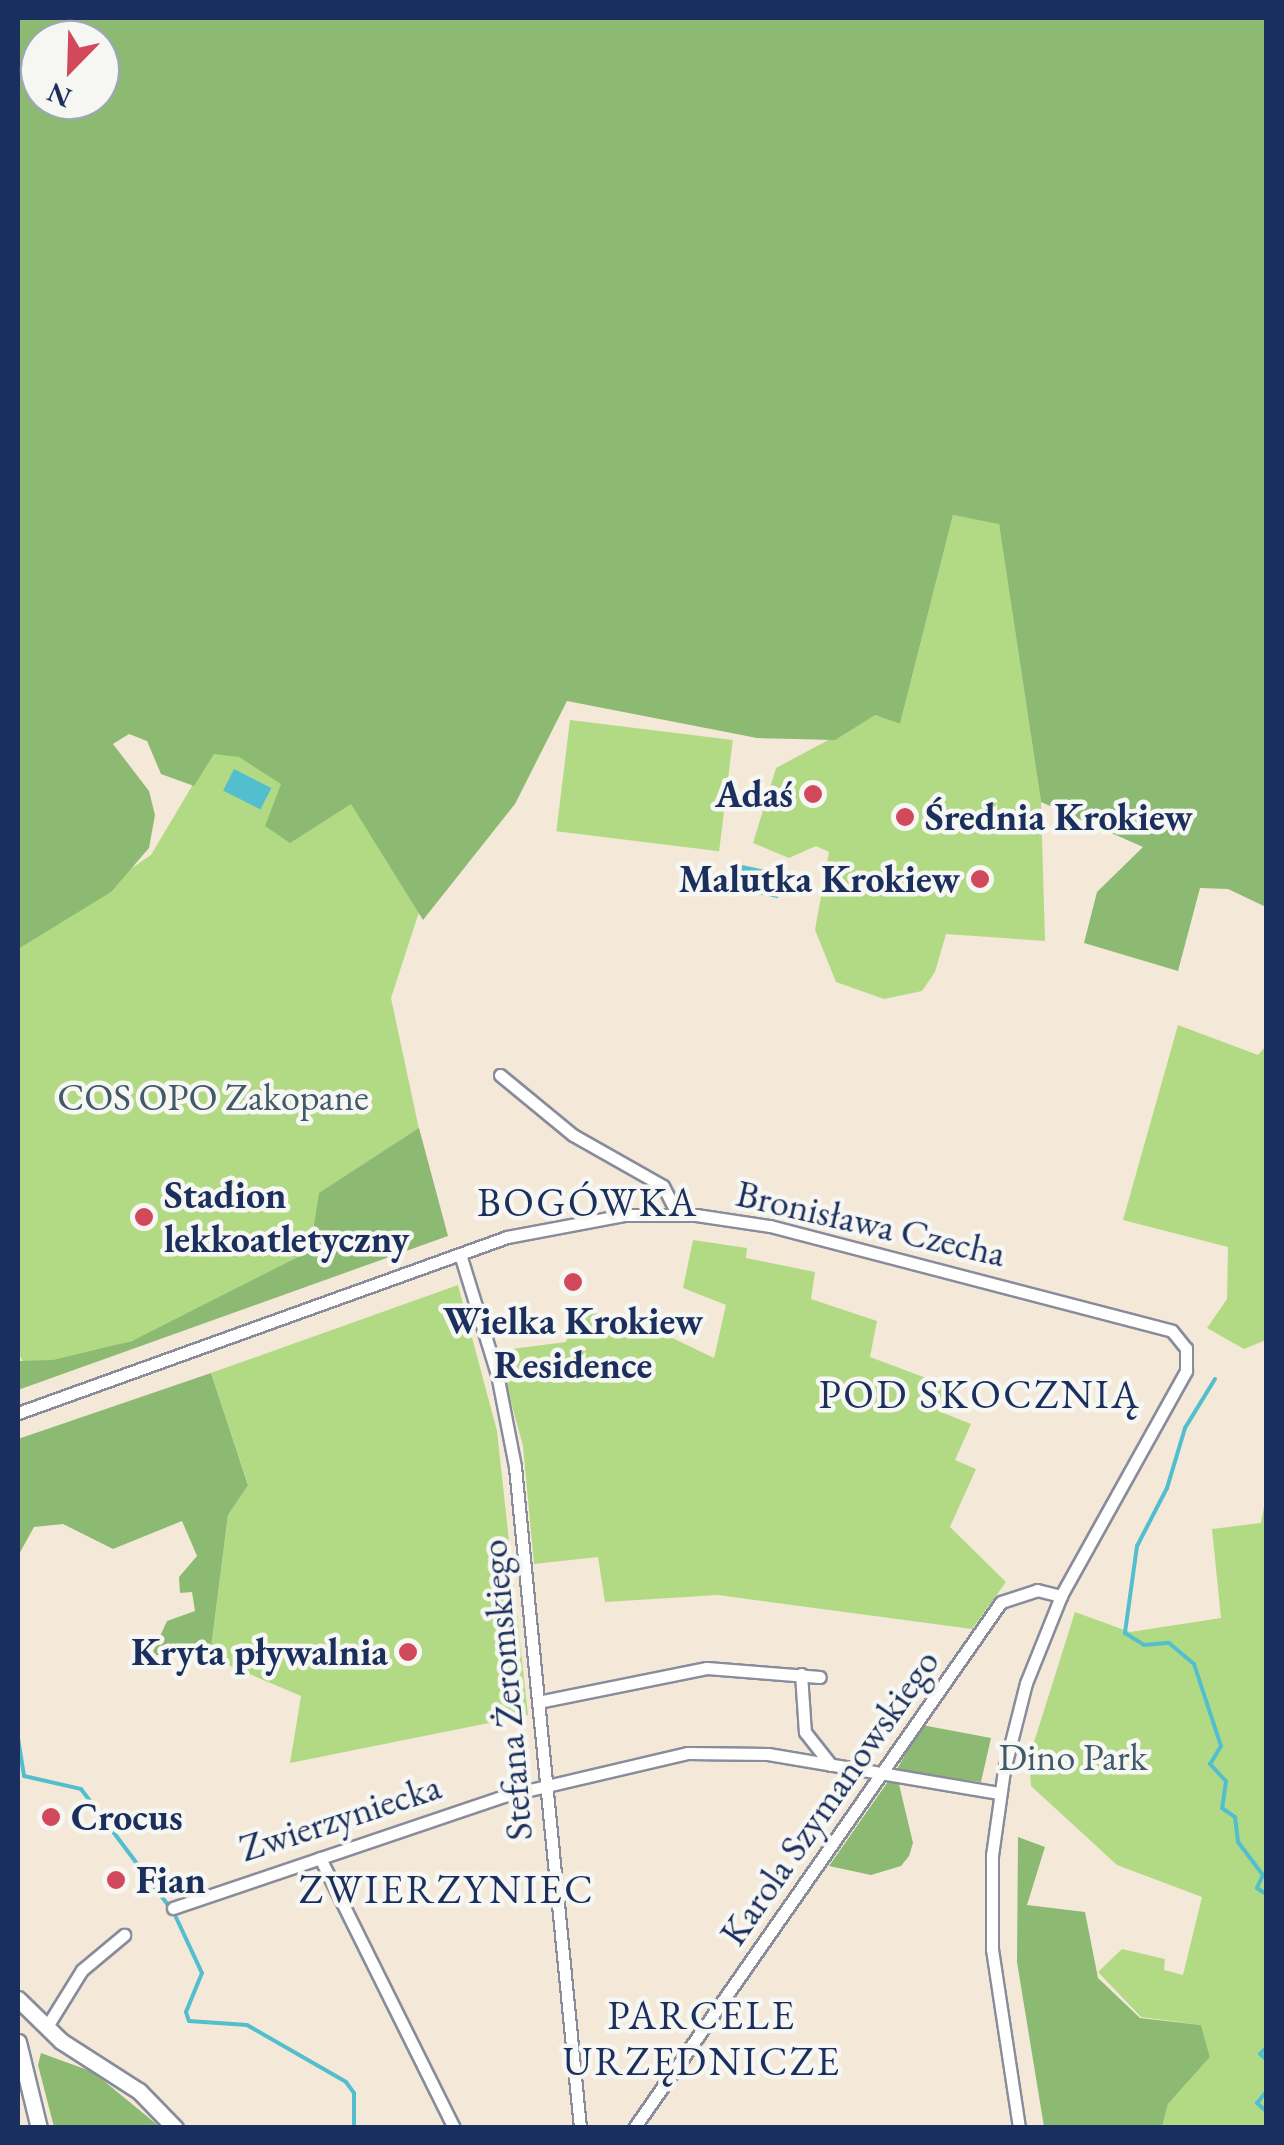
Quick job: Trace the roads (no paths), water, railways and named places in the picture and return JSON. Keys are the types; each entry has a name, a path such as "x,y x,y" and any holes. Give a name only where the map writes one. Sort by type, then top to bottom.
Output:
{"street":[{"path":"500,1074 573,1135 656,1180 672,1198 676,1214"},
{"name":"Bronisława Czecha","path":"18,1413 460,1254 567,1222 676,1214 770,1226 1145,1320 1172,1331 1187,1352 1183,1376 1061,1596"},
{"name":"Stefana Żeromskiego","path":"460,1254 507,1415 580,2128"},
{"name":"Karola Szymanowskiego","path":"634,2128 1001,1602 1026,1591 1061,1596"},
{"path":"1019,2128 992,1948 1000,1793 1023,1693 1061,1596"},
{"path":"538,1702 708,1668 820,1677"},
{"path":"801,1674 806,1732 831,1765"},
{"name":"Zwierzyniecka","path":"174,1908 544,1786 687,1753 768,1754 1000,1793"},
{"path":"320,1858 454,2128"},
{"path":"46,2028 82,1970 124,1935"},
{"path":"18,1999 61,2040 139,2091 174,2128"},
{"path":"38,2128 18,2049 39,2032 61,2040"}],"water":[{"path":"234,769 271,788 261,809 223,790"},
{"path":"742,865 783,874 778,898 737,889"}],"waterway":[{"path":"1215,1379 1185,1428 1167,1488 1137,1546 1125,1633 1144,1645 1169,1643 1194,1664 1221,1746 1210,1764 1226,1781 1222,1808 1235,1817 1238,1842 1263,1875 1257,1888 1266,1894"},
{"path":"18,1738 24,1776 81,1789 174,1913 202,1973 186,2012 189,2021 247,2025 346,2082 354,2093 354,2128"},
{"path":"1266,1976 1266,1984"},
{"path":"1266,2048 1260,2054 1266,2059"},
{"path":"1266,2092 1257,2103 1266,2111"}],"place":[{"name":"Adaś","path":"813,794"},
{"name":"Średnia Krokiew","path":"905,817"},
{"name":"Malutka Krokiew","path":"980,879"},
{"name":"Stadion lekkoatletyczny","path":"144,1217"},
{"name":"Wielka Krokiew Residence","path":"573,1282"},
{"name":"Kryta pływalnia","path":"408,1652"},
{"name":"Crocus","path":"51,1817"},
{"name":"Fian","path":"116,1880"}],"district":[{"name":"BOGÓWKA","path":"588,1202"},
{"name":"POD SKOCZNIĄ","path":"980,1394"},
{"name":"ZWIERZYNIEC","path":"447,1889"},
{"name":"PARCELE URZĘDNICZE","path":"702,2038"}],"park label":[{"name":"COS OPO Zakopane","path":"213,1097"},
{"name":"Dino Park","path":"1073,1757"}]}
